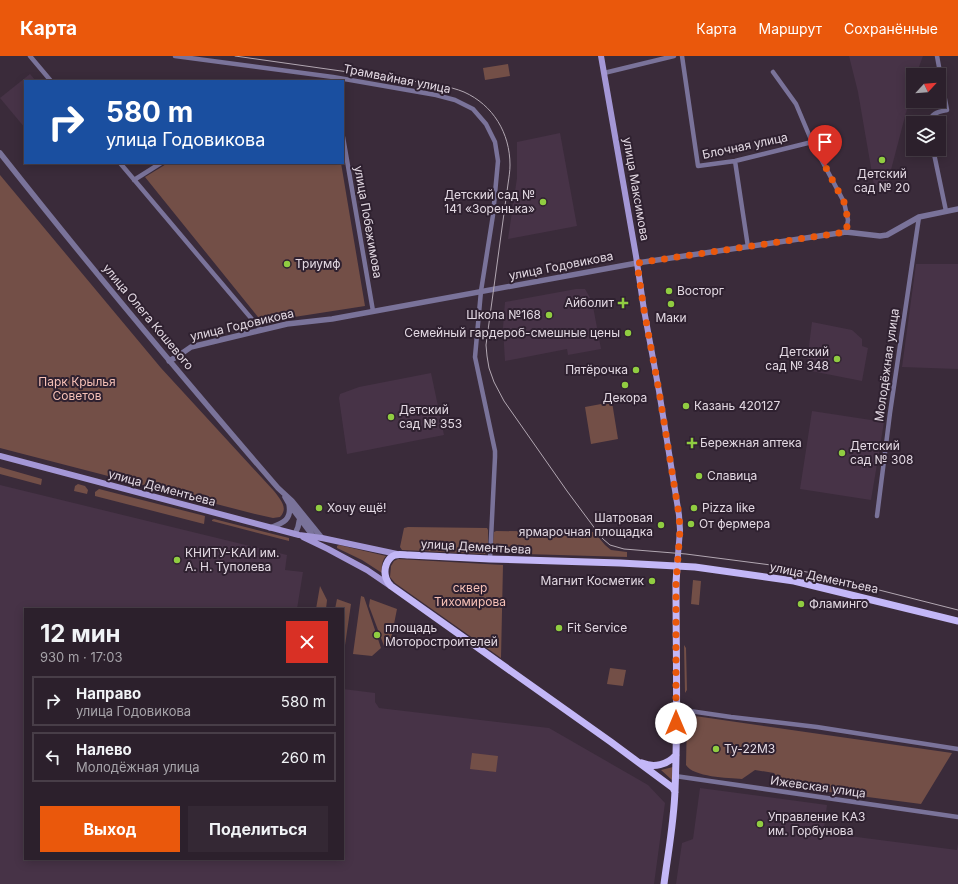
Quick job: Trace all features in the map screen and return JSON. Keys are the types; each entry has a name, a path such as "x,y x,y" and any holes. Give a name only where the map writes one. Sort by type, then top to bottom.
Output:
{"main road":[{"name":"улица Максимова","path":"601,56 679,515 680,530 676,583 676,776 670,844 664,884"},
{"name":"улица Дементьева","path":"0,456 297,535 313,536 397,554 695,567 794,581 958,621"},
{"path":"297,535 318,544 367,570 391,586 634,759 673,788 675,792"},
{"name":"улица Олега Кошевого","path":"313,536 318,544"},
{"path":"318,544 322,538"},
{"path":"391,586 385,577 386,565 388,560 397,554"},
{"path":"634,759 654,766 668,762 676,755"}],"street":[{"path":"30,56 50,80"},
{"name":"Трамвайная улица","path":"175,56 334,79"},
{"path":"604,73 674,56"},
{"name":"Блочная улица","path":"682,56 698,166 735,161 812,142"},
{"path":"932,116 947,110 937,56"},
{"path":"773,72 796,104 812,142 844,202 848,220 846,232"},
{"name":"Трамвайная улица","path":"344,81 436,95 456,100 473,109 486,124 495,142 498,161 493,215 481,291 475,357 496,457 490,559"},
{"name":"улица Побежимова","path":"344,143 373,311"},
{"name":"улица Олега Кошевого","path":"0,153 169,361 282,492 301,511 322,538"},
{"path":"934,156 946,211"},
{"path":"735,161 748,247"},
{"path":"121,164 261,330"},
{"path":"134,180 159,164"},
{"name":"улица Годовикова","path":"169,361 191,347 287,324 332,319 637,263 846,232 880,236 887,235 919,217 958,209"},
{"name":"Молодёжная улица","path":"877,516 890,413 919,217"},
{"name":"улица Олега Кошевого","path":"282,492 313,536"},
{"path":"270,528 286,520 289,512 289,504"},
{"path":"297,535 301,511"},
{"path":"676,709 816,727 958,749"},
{"name":"Ижевская улица","path":"676,776 958,817"}],"shaded area":[{"name":"Детский сад № 20","path":"849,56 923,56 919,68 906,68 906,108 907,108 887,185 874,185 858,92"},
{"path":"30,74 35,80 24,80 24,127 0,98"},
{"name":"Детский сад № 141 «Зоренька»","path":"560,133 577,226 508,239 517,178 517,142"},
{"path":"916,264 958,264 958,369 902,367"},
{"name":"Школа №168","path":"576,289 585,289 592,301 601,349 568,355 567,349 505,361 503,328 505,302"},
{"name":"Детский сад № 348","path":"812,322 852,330 862,339 862,346 868,348 862,381 806,370"},
{"name":"Детский сад № 353","path":"431,373 444,435 347,454 339,398 340,394 359,387"},
{"name":"Детский сад № 308","path":"812,411 884,422 871,500 800,489"},
{"path":"0,485 287,555 285,570 303,572 297,608 24,608 24,860 344,860 344,689 375,693 375,702 379,708 549,728 648,785 665,803 654,884 0,884"},
{"path":"700,788 827,805 824,828 826,833 957,850 958,843 958,884 676,884 682,843 693,839"}],"green space":[{"path":"508,64 510,76 485,80 483,68"},
{"name":"Триумф","path":"166,164 341,164 365,306 262,322 145,177"},
{"name":"Парк Крылья Советов","path":"0,175 161,368 274,491 284,507 283,514 280,517 273,518 251,513 0,448"},
{"path":"612,402 618,439 591,444 585,407"},
{"path":"0,467 42,479 41,485 0,474"},
{"path":"78,484 85,486 88,490 87,494 74,491 75,486"},
{"path":"99,489 205,516 204,524 95,496 95,492"},
{"path":"214,519 289,538 289,541 212,521"},
{"path":"404,528 487,528 488,551 485,554 402,550 400,547"},
{"path":"494,532 594,532 611,550 627,552 627,557 492,553"},
{"path":"339,545 386,556 382,564 382,573 362,560 337,548"},
{"name":"сквер Тихомирова","path":"398,559 503,565 501,658 395,583 390,577 391,566 394,561"},
{"path":"693,580 701,581 699,605 691,604"},
{"path":"320,586 327,600 326,608 316,608"},
{"path":"361,596 364,597 381,648 372,656 353,654"},
{"path":"337,599 351,604 344,652 344,608 335,608"},
{"path":"370,599 397,609 391,639 384,646 369,606"},
{"path":"684,645 686,648 687,690 685,693"},
{"path":"610,668 626,670 623,686 607,684"},
{"path":"688,715 952,753 921,804 784,786 774,773 755,770 742,779 711,776 696,772 686,765"},
{"path":"472,753 498,756 496,772 470,769"},
{"path":"673,767 672,780 661,770"}],"tram line":[{"path":"235,56 440,85 464,92 474,98 483,104 498,121 507,142 510,165 486,345 489,368 494,382 504,401 567,491 603,539 610,545 624,549 686,554 771,565 812,573 958,610"}],"place":[{"name":"Детский сад № 20","path":"882,160"},
{"name":"Детский сад № 141 «Зоренька»","path":"543,202"},
{"name":"Триумф","path":"287,264"},
{"name":"Восторг","path":"669,291"},
{"name":"Айболит","path":"623,303"},
{"name":"Маки","path":"671,304"},
{"name":"Школа №168","path":"549,315"},
{"name":"Семейный гардероб-смешные цены","path":"628,333"},
{"name":"Детский сад № 348","path":"837,359"},
{"name":"Пятёрочка","path":"636,370"},
{"name":"Декора","path":"625,385"},
{"name":"Казань 420127","path":"686,406"},
{"name":"Детский сад № 353","path":"391,417"},
{"name":"Бережная аптека","path":"692,443"},
{"name":"Детский сад № 308","path":"842,453"},
{"name":"Славица","path":"699,476"},
{"name":"Хочу ещё!","path":"319,508"},
{"name":"Pizza like","path":"694,508"},
{"name":"От фермера","path":"691,524"},
{"name":"Шатровая ярмарочная площадка","path":"661,525"},
{"name":"КНИТУ-КАИ им. А. Н. Туполева","path":"177,560"},
{"name":"Магнит Косметик","path":"652,581"},
{"name":"Фламинго","path":"801,604"},
{"name":"Fit Service","path":"559,628"},
{"name":"площадь Моторостроителей","path":"377,635"},
{"name":"Ту-22М3","path":"716,749"},
{"name":"Управление КАЗ им. Горбунова","path":"760,824"}],"route":[{"path":"676,723 676,583 680,530 679,515 637,263 846,232 848,220 844,202 825,166"}]}
